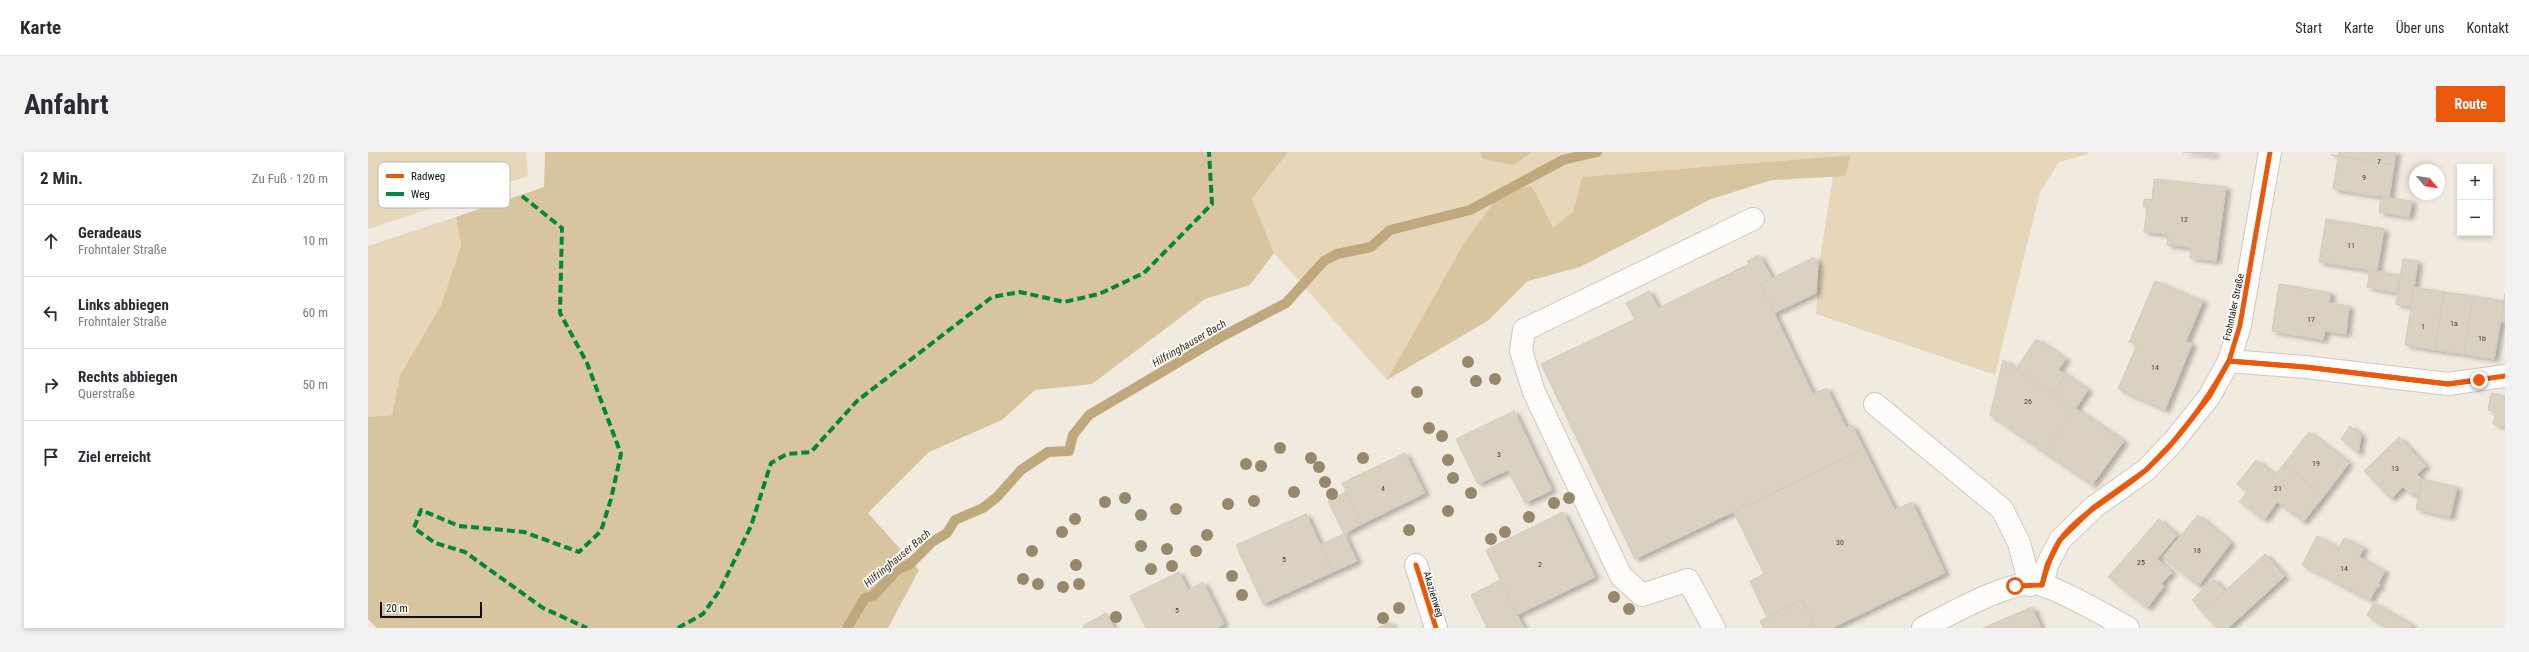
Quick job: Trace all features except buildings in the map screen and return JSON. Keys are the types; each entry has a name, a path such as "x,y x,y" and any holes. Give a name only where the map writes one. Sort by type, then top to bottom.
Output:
{"street":[{"name":"Frohntaler Straße","path":"2036,585 2060,540 2094,507 2146,470 2173,442 2209,397 2229,361 2240,325 2270,152"},
{"path":"1714,628 1688,580 1642,595 1621,576 1534,392 1521,351 1524,330 1753,219"},
{"path":"2229,361 2305,367 2448,384 2505,376"},
{"path":"1875,404 2002,509 2019,543 2036,585"},
{"name":"Akazienweg","path":"1416,565 1436,628"},
{"path":"1923,628 1978,600 2015,586 2036,585 2128,628"}],"shaded area":[{"path":"368,152 526,152 528,176 510,182 510,162 378,162 378,208 431,208 368,229"},
{"path":"545,152 1288,152 1252,199 1274,253 1250,285 1205,299 1092,384 1035,390 1002,420 929,452 868,513 919,570 888,628 377,628 368,619 368,417 392,415 400,375 441,305 461,246 456,217 482,208 510,208 510,199 544,187"},
{"path":"1288,152 2089,152 2086,155 2059,162 2040,192 1995,375 1816,314 1819,265 1833,176 1846,175 1850,155 1582,177 1573,212 1553,229 1532,186 1464,243 1387,380 1274,253 1252,199"},
{"path":"1480,152 1532,152 1514,165 1483,159"},
{"path":"1850,155 1846,176 1772,180 1711,199 1580,267 1528,281 1489,320 1387,380 1464,243 1501,193 1532,186 1553,228 1573,212 1582,177"},
{"path":"456,217 461,246 441,305 400,375 392,415 368,417 368,246"}],"waterway":[{"name":"Hilfringhauser Bach","path":"847,628 865,598 873,596 898,569 909,565 932,542 947,533 955,520 983,508 997,497 1021,470 1048,452 1069,451 1073,435 1089,415 1221,337 1286,303 1324,261 1337,254 1371,247 1390,230 1470,210 1563,160 1597,152"}],"marked path":[{"path":"678,628 703,614 720,590 751,526 771,463 787,454 811,452 857,401 992,297 1020,292 1064,302 1099,294 1144,273 1212,204 1209,152"},
{"path":"522,196 562,228 560,313 587,363 621,454 611,499 601,531 579,552 524,532 459,526 421,510 414,528 435,543 465,552 543,608 587,628"}],"cycle path":[{"path":"2042,585 2047,565 2060,540 2094,507 2146,470 2173,442 2209,397 2229,361 2240,325 2270,152"},
{"path":"2229,361 2305,367 2448,384 2505,376"},
{"path":"1416,565 1436,628"}],"route":[{"path":"2015,586 2042,585 2047,565 2060,540 2094,507 2146,470 2173,442 2209,397 2229,361 2305,367 2448,384 2479,380"}]}
